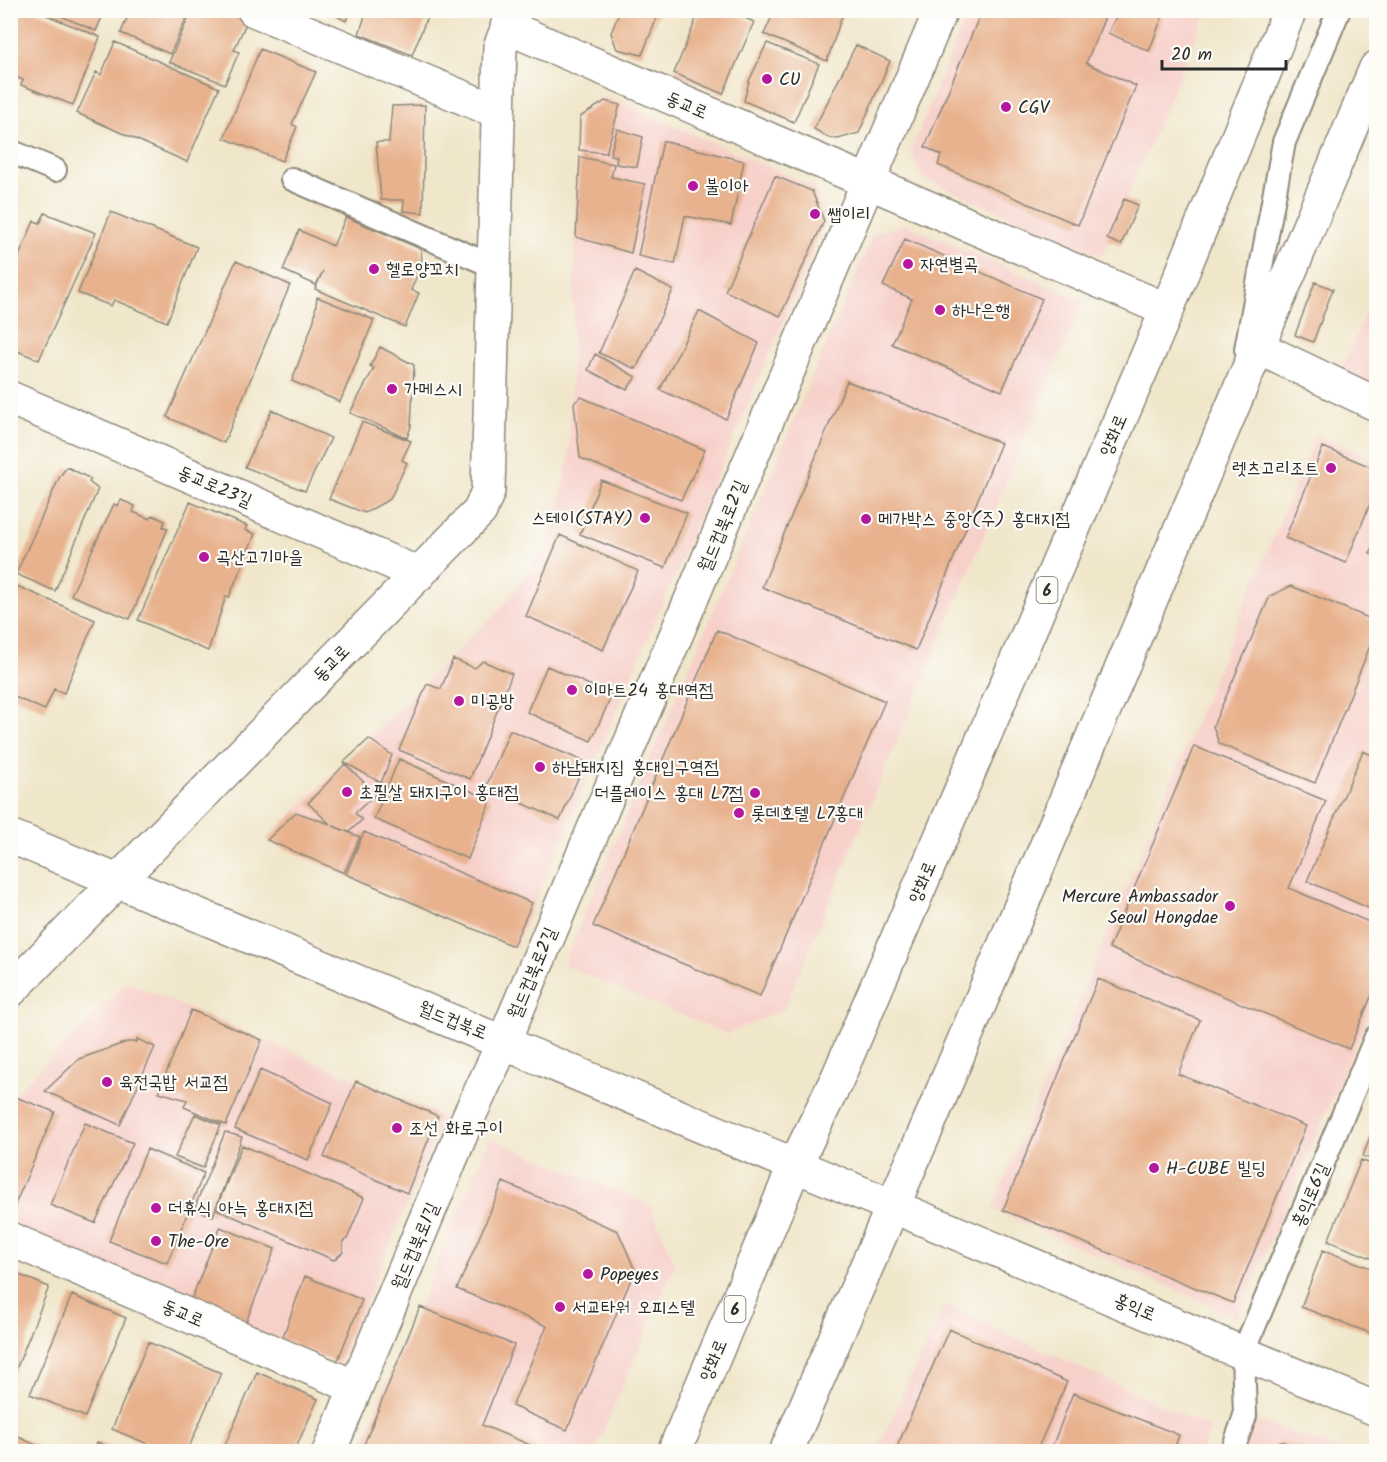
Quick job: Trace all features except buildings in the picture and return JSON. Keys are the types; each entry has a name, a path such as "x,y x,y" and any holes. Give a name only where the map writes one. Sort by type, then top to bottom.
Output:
{"street":[{"path":"254,10 498,112"},
{"name":"월드컵북로2길","path":"504,1041 941,10"},
{"name":"양화로","path":"674,1452 795,1165 838,1077 1167,310 1290,10"},
{"name":"동교로","path":"10,991 480,511 488,491 500,47 511,19 868,183"},
{"path":"786,1452 894,1205 1377,68"},
{"path":"868,183 1167,310"},
{"path":"1259,348 1377,404"},
{"name":"동교로23길","path":"10,398 419,574"},
{"name":"월드컵북로","path":"10,836 894,1205"},
{"name":"월드컵북로1길","path":"328,1452 464,1127 504,1041"},
{"name":"홍익로","path":"894,1205 1377,1409"},
{"name":"동교로","path":"10,1239 355,1387"}],"lane":[{"path":"1237,395 1284,142 1339,10"},
{"path":"10,151 55,170"},
{"path":"292,179 495,267"},
{"name":"홍익로6길","path":"1243,1353 1377,1037"},
{"path":"1232,1452 1245,1416 1243,1353"}],"shaded area":[{"path":"969,11 1207,11 1102,256 922,178 911,150"},
{"path":"606,97 815,187 828,217 515,948 265,840 499,610 528,572 555,526 569,457 579,115"},
{"path":"904,224 1083,301 784,1009 727,1034 563,965 873,234"},
{"path":"1376,289 1376,390 1339,374"},
{"path":"1316,435 1376,460 1376,997 1238,1317 992,1209"},
{"path":"127,982 444,1117 339,1365 11,1224 11,1098"},
{"path":"490,1138 650,1205 675,1264 595,1451 358,1452"},
{"path":"945,1305 1210,1428 1202,1451 876,1452"},
{"path":"1245,1416 1340,1451 1232,1452"}],"place":[{"name":"CU","path":"767,79"},
{"name":"CGV","path":"1006,107"},
{"name":"불이아","path":"693,186"},
{"name":"쌥이리","path":"815,214"},
{"name":"자연별곡","path":"908,264"},
{"name":"헬로양꼬치","path":"374,269"},
{"name":"하나은행","path":"940,310"},
{"name":"가메스시","path":"392,389"},
{"name":"렛츠고리조트","path":"1331,468"},
{"name":"스테이(STAY)","path":"645,518"},
{"name":"메가박스 중앙(주) 홍대지점","path":"866,519"},
{"name":"곡산고기마을","path":"204,557"},
{"name":"이마트24 홍대역점","path":"572,690"},
{"name":"미공방","path":"459,701"},
{"name":"하남돼지집 홍대입구역점","path":"540,767"},
{"name":"초필살 돼지구이 홍대점","path":"347,792"},
{"name":"더플레이스 홍대 L7점","path":"755,793"},
{"name":"롯데호텔 L7홍대","path":"739,813"},
{"name":"Mercure Ambassador Seoul Hongdae","path":"1230,906"},
{"name":"육전국밥 서교점","path":"107,1082"},
{"name":"조선 화로구이","path":"397,1128"},
{"name":"H-CUBE 빌딩","path":"1154,1168"},
{"name":"더휴식 아늑 홍대지점","path":"156,1208"},
{"name":"The-Ore","path":"156,1241"},
{"name":"Popeyes","path":"588,1274"},
{"name":"서교타워 오피스텔","path":"560,1307"}]}
